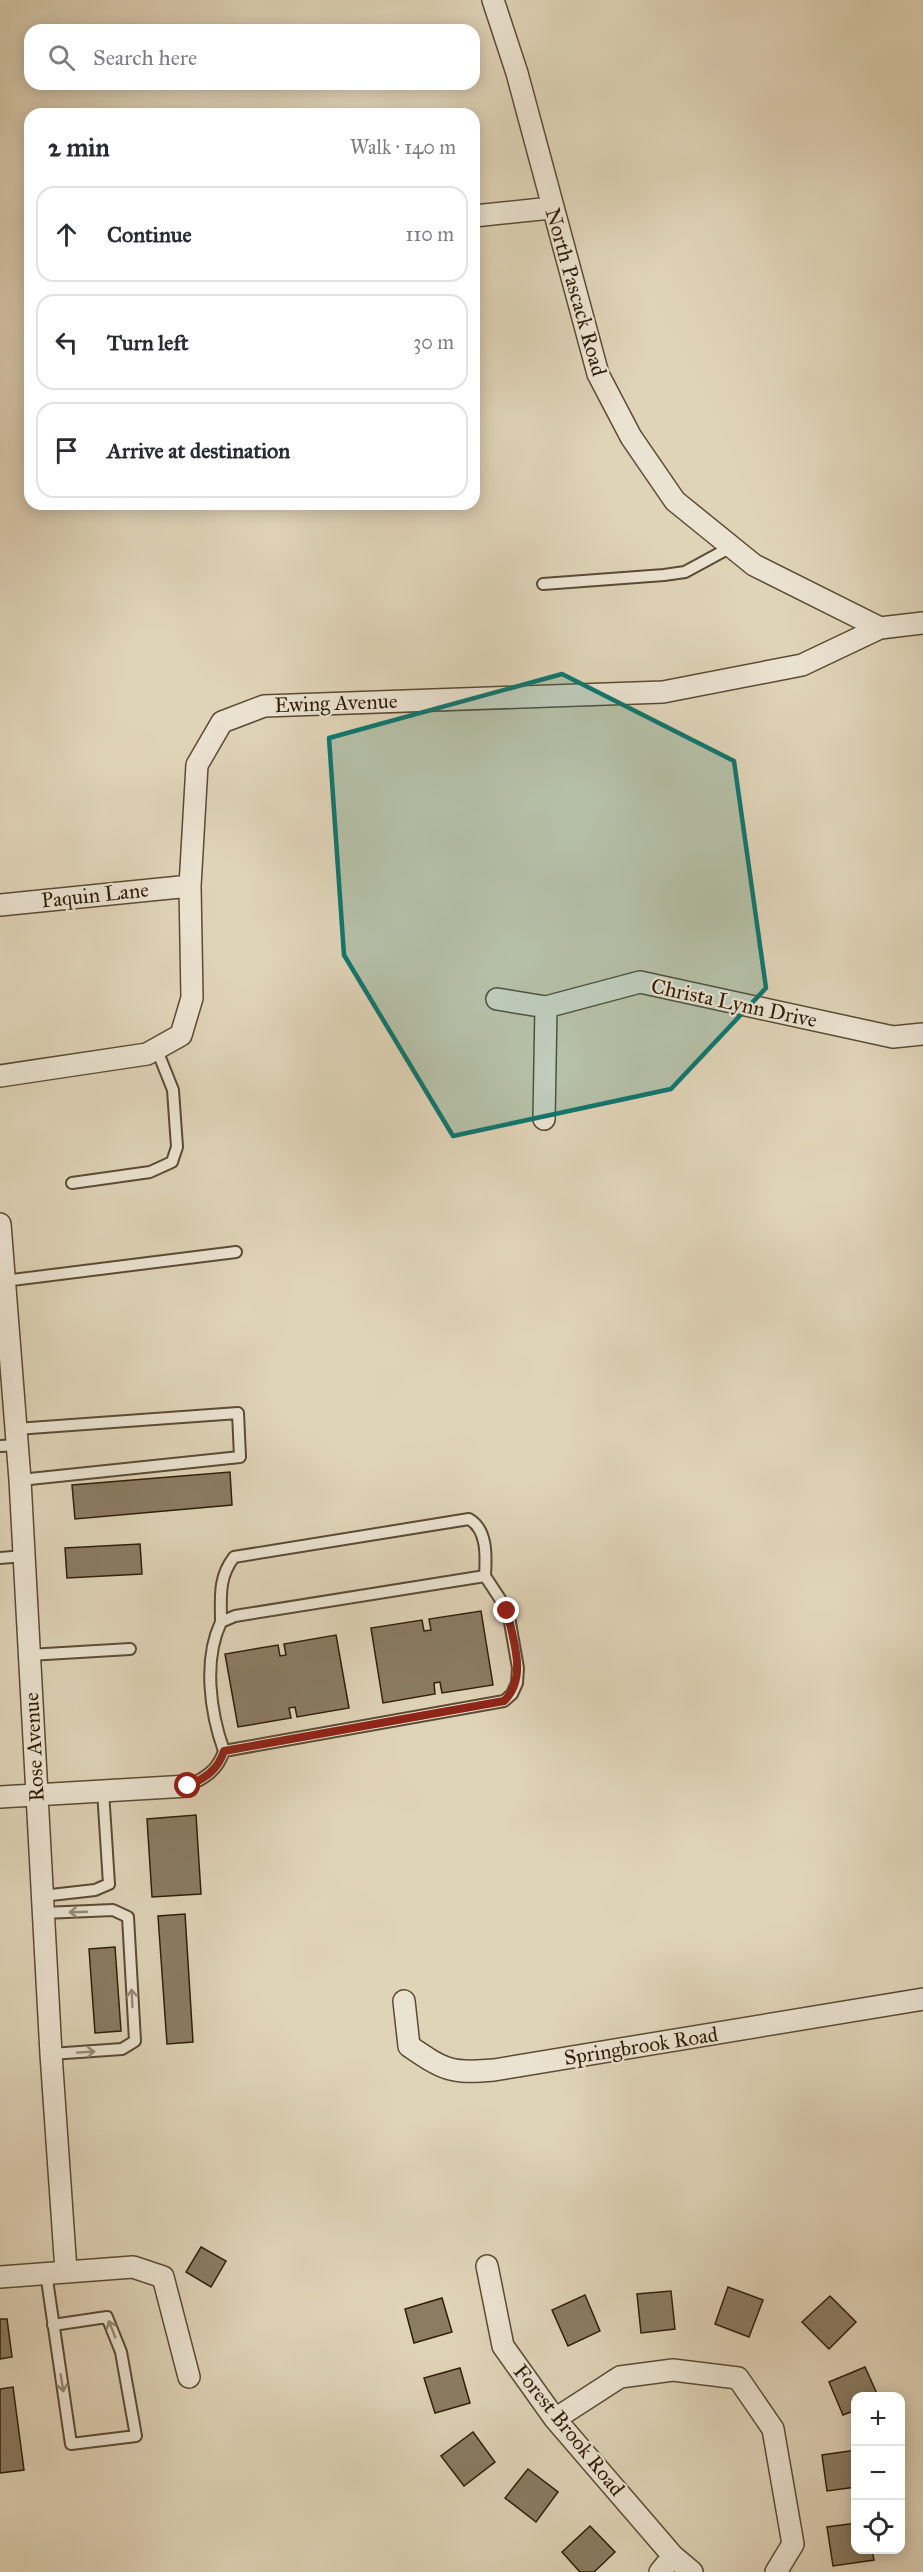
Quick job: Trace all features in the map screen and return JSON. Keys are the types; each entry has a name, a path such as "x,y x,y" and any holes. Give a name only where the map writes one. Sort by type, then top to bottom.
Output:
{"street":[{"name":"North Pascack Road","path":"493,0 517,73 551,208 598,374 631,437 675,501 754,565 880,628"},
{"path":"480,215 551,208"},
{"path":"880,628 923,623"},
{"name":"Ewing Avenue","path":"0,1076 157,1050 181,1035 192,998 190,886 197,765 222,722 264,706 663,692 802,665 880,628"},
{"name":"Paquin Lane","path":"0,905 190,886"},
{"name":"Christa Lynn Drive","path":"497,999 546,1007 640,982 893,1037 923,1034"},
{"path":"544,1119 546,1007"},
{"name":"Rose Avenue","path":"0,1224 11,1440 20,1480 51,2054 56,2272"},
{"path":"0,1797 188,1786"},
{"name":"Springbrook Road","path":"404,2001 409,2046 436,2065 464,2073 923,1999"},
{"name":"Forest Brook Road","path":"487,2266 503,2346 555,2419 667,2564 692,2572"},
{"path":"0,2277 133,2268 163,2277 189,2377"},
{"path":"555,2419 620,2377 673,2370 738,2378 773,2428 793,2544 776,2572"}],"lane":[{"path":"543,584 685,572 731,547"},
{"path":"72,1183 144,1173 172,1162 177,1147 173,1090 157,1050"},
{"path":"4,1281 236,1252"},
{"path":"11,1440 238,1413 240,1457 20,1480"},
{"path":"188,1786 206,1777 220,1764 224,1751 214,1705 209,1662 212,1640 221,1622 221,1581 225,1569 234,1557 469,1519 476,1523 483,1536 485,1576 507,1611 518,1668 517,1683 512,1694 504,1701 224,1751"},
{"path":"0,1558 24,1556"},
{"path":"221,1622 235,1616 485,1576"},
{"path":"29,1655 130,1649"},
{"path":"43,1905 109,1884 104,1791"},
{"path":"43,1905 113,1910 128,1917 135,2041 122,2049 51,2054"},
{"path":"53,2325 107,2317 121,2352 136,2436 71,2444 53,2325 56,2272"}],"highlighted area":[{"path":"562,674 734,761 766,988 671,1089 453,1136 344,955 329,738"}],"building":[{"path":"230,1472 232,1505 75,1519 72,1485"},
{"path":"140,1544 142,1574 67,1578 65,1548"},
{"path":"481,1611 493,1685 442,1693 440,1682 434,1683 435,1694 383,1703 371,1628 422,1620 424,1631 431,1630 429,1619"},
{"path":"336,1635 349,1708 297,1717 295,1707 289,1708 291,1718 238,1727 225,1654 278,1645 280,1656 286,1655 284,1644"},
{"path":"196,1815 201,1894 152,1897 147,1819"},
{"path":"185,1914 193,2042 167,2044 158,1916"},
{"path":"115,1947 121,2031 95,2033 89,1949"},
{"path":"201,2247 226,2261 211,2287 186,2272"},
{"path":"728,2287 763,2300 749,2337 715,2324"},
{"path":"671,2291 675,2329 641,2333 637,2294"},
{"path":"585,2295 600,2331 568,2346 552,2310"},
{"path":"830,2296 856,2322 829,2349 802,2322"},
{"path":"442,2298 452,2332 414,2343 405,2309"},
{"path":"0,2319 7,2319 12,2357 0,2359"},
{"path":"865,2367 876,2392 851,2392 851,2412 843,2415 829,2382"},
{"path":"460,2368 470,2403 435,2413 424,2378"},
{"path":"13,2387 24,2470 0,2473 0,2389"},
{"path":"473,2432 495,2462 464,2486 441,2456"},
{"path":"851,2451 851,2488 827,2491 822,2455"},
{"path":"528,2469 558,2492 536,2522 505,2498"},
{"path":"851,2524 851,2554 873,2554 874,2560 833,2566 827,2527"},
{"path":"590,2526 615,2552 594,2572 580,2572 562,2552"}],"route":[{"path":"188,1786 206,1777 220,1764 224,1751 504,1701 512,1694 517,1683 518,1668 507,1611"}]}
